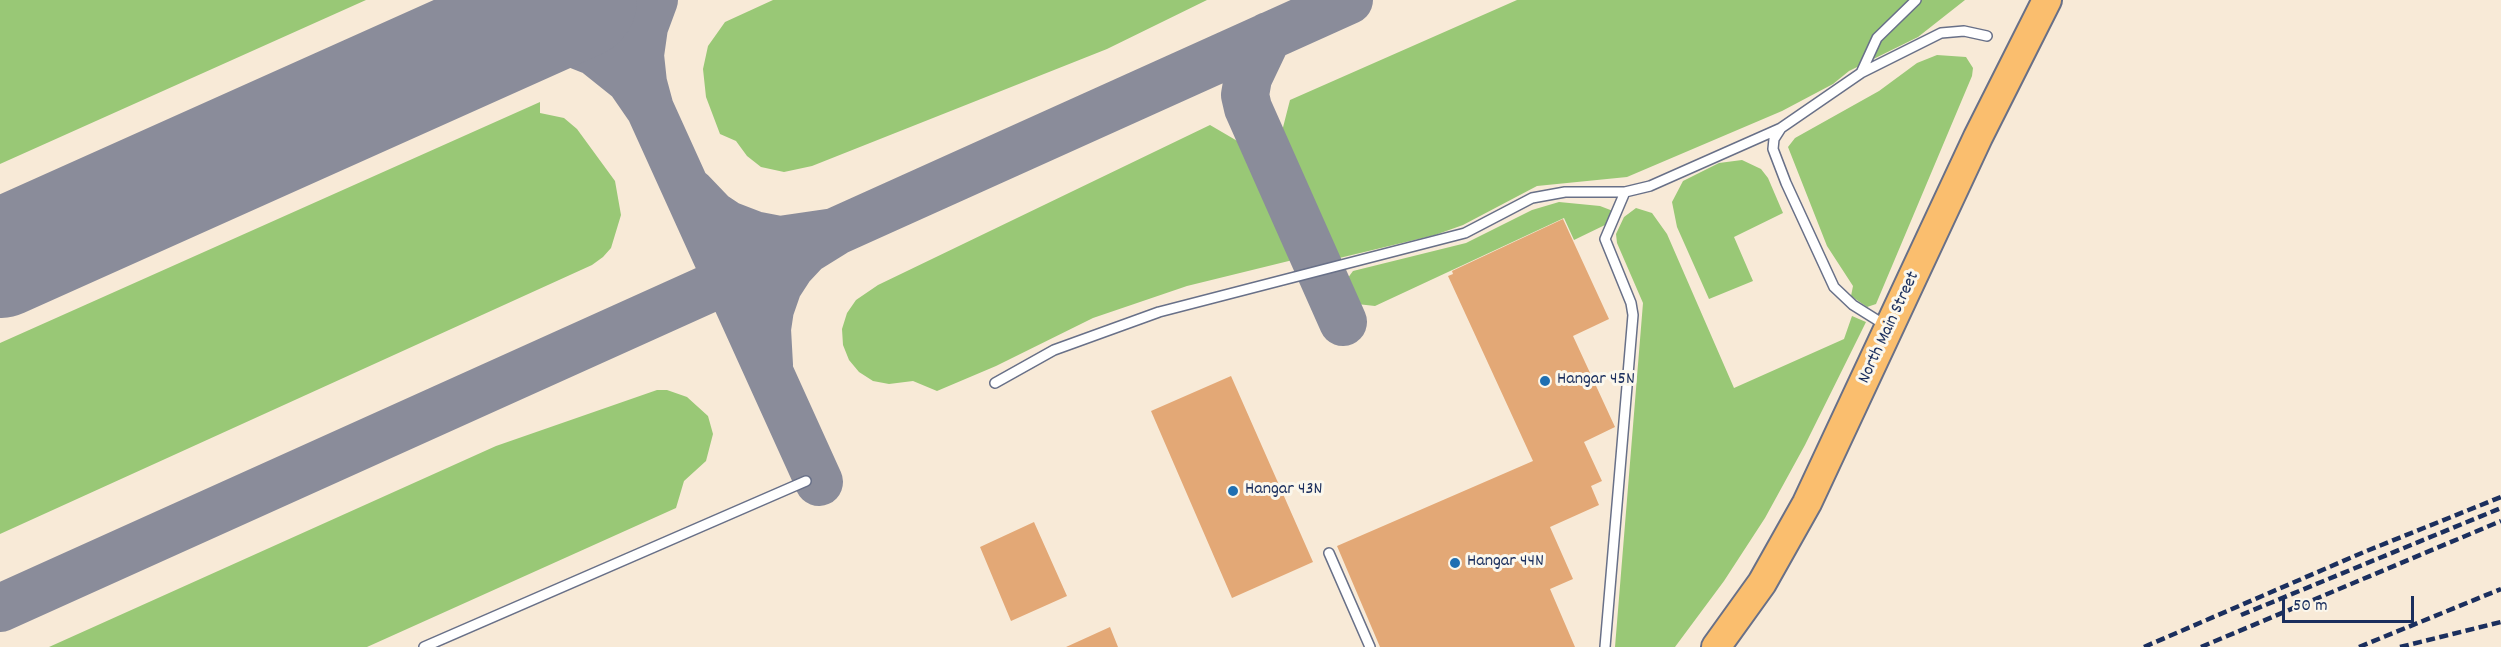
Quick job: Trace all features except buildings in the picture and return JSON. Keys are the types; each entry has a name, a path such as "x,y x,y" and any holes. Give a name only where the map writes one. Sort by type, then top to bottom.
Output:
{"main road":[{"name":"North Main Street","path":"1716,647 1762,584 1808,503 1978,137 2047,0"}],"lane":[{"path":"1861,73 1877,38 1916,0"},
{"path":"995,383 1054,350 1159,312 1465,233 1532,198 1565,192 1625,192 1650,186 1781,128 1861,73 1941,33 1964,31 1987,36"},
{"path":"1781,128 1774,139 1773,148 1786,183 1834,287 1877,322 1890,327"},
{"path":"1605,647 1633,315 1631,303 1605,239 1625,192"},
{"path":"424,647 806,481"},
{"path":"1329,553 1370,647"}],"green space":[{"path":"0,0 366,0 0,164"},
{"path":"773,0 1207,0 1107,49 812,166 784,172 761,167 747,156 736,141 720,134 706,97 703,69 708,46 725,22"},
{"path":"1517,0 1965,0 1918,37 1849,71 1833,84 1782,111 1627,177 1537,186 1463,225 1435,235 1331,260 1279,143 1290,100"},
{"path":"1937,55 1966,57 1973,68 1972,76 1876,304 1867,307 1851,296 1853,286 1827,246 1788,147 1795,138 1879,91 1917,63"},
{"path":"540,102 540,113 564,118 577,129 615,181 621,215 611,248 603,257 592,265 0,534 0,343"},
{"path":"1210,125 1251,149 1301,258 1187,286 1093,318 996,366 937,391 913,381 889,384 873,381 859,372 849,360 843,345 842,329 847,313 856,300 878,285"},
{"path":"1742,160 1761,169 1768,178 1783,213 1734,237 1753,281 1709,299 1677,227 1672,202 1683,181 1719,163"},
{"path":"1559,202 1600,206 1613,211 1605,225 1574,240 1564,218 1375,306 1357,304 1345,290 1344,283 1353,271 1466,243 1532,210"},
{"path":"1636,208 1652,213 1667,234 1734,388 1844,339 1852,316 1866,322 1805,445 1765,518 1724,581 1675,647 1615,647 1643,303 1617,243 1616,234 1624,217"},
{"path":"657,390 667,390 687,397 708,416 713,434 706,461 684,481 676,508 367,647 49,647 496,446"}],"taxiway":[{"path":"650,109 643,83 640,55 644,27 654,0"},
{"path":"0,608 1349,0"},
{"path":"463,51 494,36 539,34 557,37 595,52 630,80 650,109 819,482"},
{"path":"1268,36 1248,78 1245,95 1248,108 1343,322"},
{"path":"691,192 713,215 728,225 754,235 780,240 835,232 806,250 791,266 778,286 770,309 767,329 769,365"}],"runway":[{"path":"0,259 578,0"}],"railway":[{"path":"2144,647 2364,552 2501,497"},
{"path":"2241,615 2501,508"},
{"path":"2201,647 2501,521"},
{"path":"2359,647 2501,589"},
{"path":"2400,647 2501,622"}],"place":[{"name":"Hangar 45N","path":"1545,381"},
{"name":"Hangar 43N","path":"1233,491"},
{"name":"Hangar 44N","path":"1455,563"}]}
